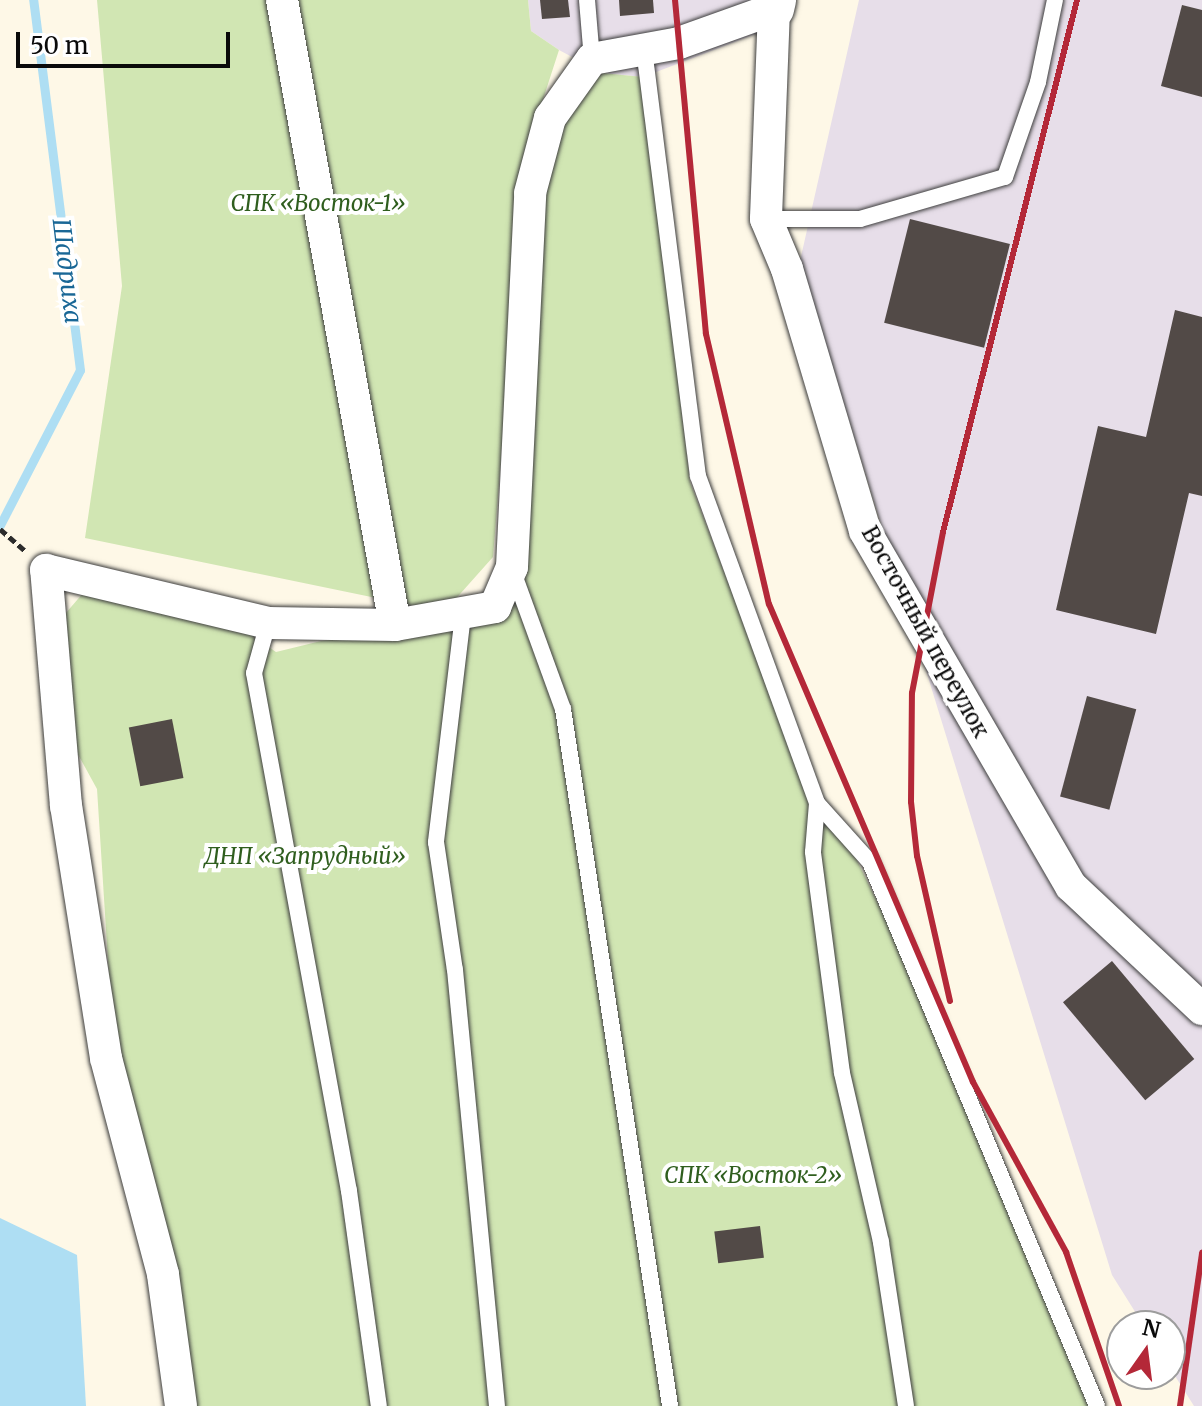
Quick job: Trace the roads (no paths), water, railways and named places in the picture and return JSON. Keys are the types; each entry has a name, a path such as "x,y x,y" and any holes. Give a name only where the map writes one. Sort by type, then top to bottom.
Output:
{"street":[{"path":"282,0 395,625"},
{"path":"181,1406 163,1274 103,1043 66,806 46,570 268,623 395,625 495,607 512,567 530,193 550,118 592,59 679,43 775,4"},
{"name":"Восточный переулок","path":"775,4 766,219 787,269 865,531 1071,886 1202,1009"}],"lane":[{"path":"587,0 592,59"},
{"path":"766,219 860,219 1005,177 1038,82 1055,0"},
{"path":"644,49 698,476 817,803 870,862 1097,1406"},
{"path":"512,567 563,709 670,1406"},
{"path":"463,615 436,842 455,970 497,1406"},
{"path":"268,623 254,673 349,1191 379,1406"},
{"path":"817,803 813,852 842,1073 881,1242 906,1406"}],"water":[{"path":"0,1218 77,1255 86,1406 0,1406"}],"waterway":[{"name":"Шадриха","path":"0,525 80,370 33,0"}],"railway":[{"path":"675,0 706,334 769,604 973,1082 1066,1252 1119,1406"},
{"path":"950,1001 917,856 911,802 912,693 943,532 1077,0"},
{"path":"1180,1406 1202,1253"}],"park label":[{"name":"СПК «Восток-1»","path":"318,204"},
{"name":"ДНП «Запрудный»","path":"305,857"},
{"name":"СПК «Восток-2»","path":"753,1176"}]}
